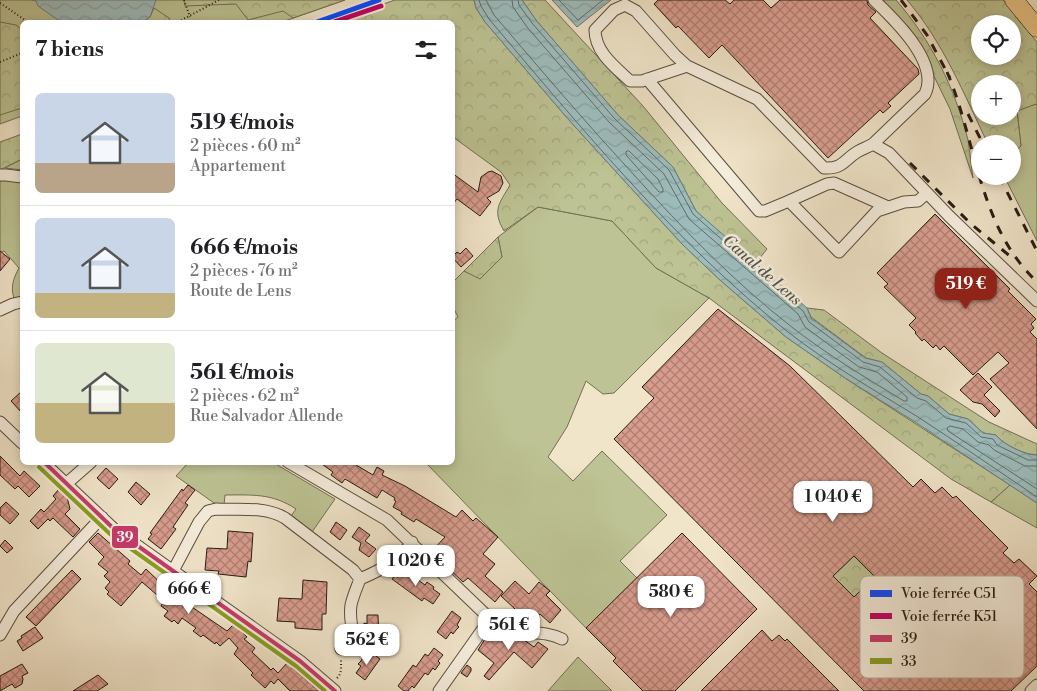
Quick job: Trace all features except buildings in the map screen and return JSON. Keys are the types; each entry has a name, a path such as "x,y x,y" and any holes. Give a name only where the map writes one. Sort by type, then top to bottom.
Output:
{"highway":[{"path":"1014,0 1037,28"}],"street":[{"path":"687,66 647,79 630,81 605,56 595,40 595,30 614,10 632,4 675,56 687,66 757,99 824,168 835,169 848,161 857,152 873,144 925,94 929,86 928,73 918,50 874,0"},
{"path":"647,79 758,211 765,211 834,183 888,208"},
{"path":"873,144 889,153 1037,301"},
{"path":"0,176 6,174 20,176"},
{"path":"789,201 839,252 877,211 904,202 918,201 927,193"},
{"path":"0,310 20,302"},
{"path":"0,422 20,441"},
{"path":"46,465 114,529 300,661 332,688"},
{"path":"66,484 88,465"},
{"path":"293,465 387,520 484,613 487,619 485,626 439,691"},
{"path":"173,571 199,522 208,511 216,509 263,510 275,512 285,518 353,570 360,579"},
{"path":"0,635 14,611 102,517"},
{"path":"342,649 350,639 352,632 351,605 360,579 376,572 400,555 412,542"},
{"path":"487,619 495,619 514,631 552,634 562,639"},
{"path":"1031,691 1037,685"}],"path":[{"path":"184,0 190,17"},
{"path":"183,20 219,0"},
{"path":"0,4 25,20"},
{"path":"0,62 20,54"},
{"path":"332,688 339,676 342,649"}],"green space":[{"path":"0,0 345,0 288,20 20,20 20,117 0,124"},
{"path":"184,0 345,0 293,18 283,11 248,20 236,4 185,6"},
{"path":"395,0 474,0 476,8 485,22 568,119 682,244 721,281 786,337 848,380 1010,485 991,502 951,479 709,298 656,268 612,221 538,207 504,231 498,218 498,207 510,185 501,172 455,138 455,20 338,20"},
{"path":"522,0 545,0 643,106 722,203 767,249 755,264 696,211 673,167 618,115 536,20"},
{"path":"879,0 896,0 909,15 931,48 949,83 963,121 968,140 971,172 950,109 926,60"},
{"path":"907,0 1003,0 1015,15 971,15 971,65 1021,65 1021,22 1037,42 1037,105 1021,110 1021,75 971,75 971,109 952,69 931,33"},
{"path":"154,8 170,20 145,20 150,17"},
{"path":"0,22 16,25 20,28 20,109 0,115"},
{"path":"1037,105 1037,241 1009,185 1021,185 1021,135 1019,125 1021,125 1021,109"},
{"path":"979,125 1019,125 1020,135 984,135"},
{"path":"20,135 20,160 0,170 0,142"},
{"path":"20,160 20,170 5,168"},
{"path":"0,181 20,181 20,297 14,298 12,290 19,268 4,251 0,253"},
{"path":"538,207 612,221 656,268 709,298 614,393 603,394 586,381 567,427 548,457 573,481 602,451 667,515 620,561 637,578 586,628 428,465 455,465 455,320 458,317 455,311 455,280 464,271 481,278 502,257 498,237"},
{"path":"498,237 502,257 480,279 464,271"},
{"path":"807,308 824,310 882,353 989,422 1037,444 1037,455 1027,454 1015,449 996,435 983,433 968,419 949,414 882,362 866,358 811,317"},
{"path":"186,465 277,465 335,499 312,532 291,516 296,509 279,500 253,495 225,495 224,505 214,503 176,476"},
{"path":"1010,485 1037,503 1037,528 991,502"},
{"path":"854,556 874,576 860,576 860,591 854,597 833,576"},
{"path":"578,657 612,691 548,691"}],"water":[{"path":"32,0 156,0 150,17 145,20 58,20 38,6 36,1"},
{"name":"Canal de Lens","path":"474,0 522,0 536,20 618,115 673,167 696,211 807,308 811,318 865,358 882,362 949,414 968,419 983,433 996,435 1015,449 1027,454 1037,455 1037,503 848,380 786,337 721,281 682,244 568,119 485,22 476,8"},
{"path":"552,0 611,0 577,27"}],"railway":[{"path":"901,0 927,35 950,78"},
{"path":"947,72 957,99 981,182 1002,235 1017,260 1037,282"},
{"path":"968,114 978,135"},
{"path":"910,163 970,223 1011,257"},
{"path":"1004,185 1037,251"}],"rail line":[{"name":"C51","path":"323,20 379,0"},
{"name":"K51","path":"340,20 381,6"}],"transit line":[{"name":"39","path":"47,465 114,529 300,661 335,691"},
{"name":"33","path":"39,467 110,534 296,666 325,691"}]}
